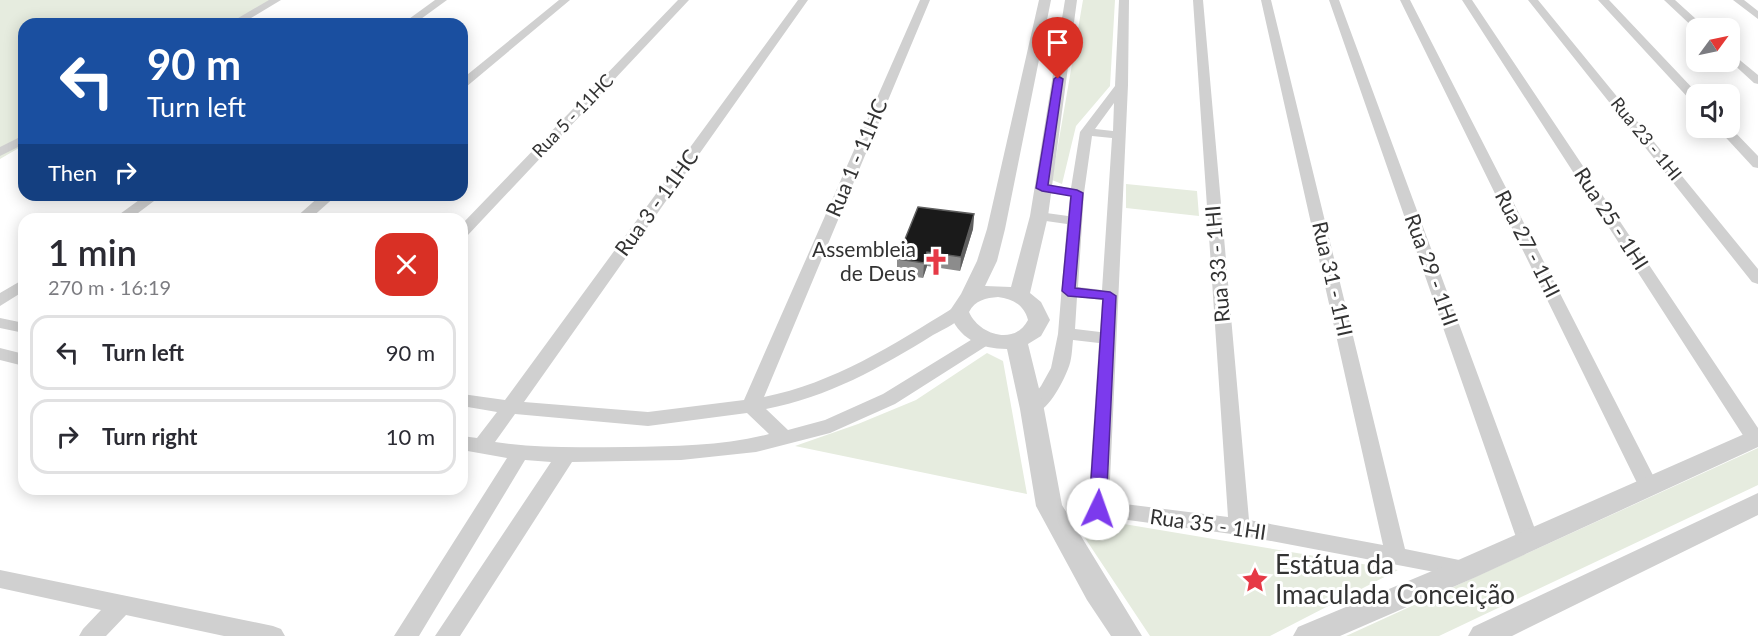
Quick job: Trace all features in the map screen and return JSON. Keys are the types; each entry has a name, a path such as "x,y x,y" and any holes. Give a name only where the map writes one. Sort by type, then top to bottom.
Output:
{"street":[{"path":"244,18 276,0"},
{"path":"416,18 442,0"},
{"path":"468,80 565,0"},
{"name":"Rua 5 - 11HC","path":"468,227 684,0"},
{"name":"Rua 3 - 11HC","path":"482,446 803,0"},
{"name":"Rua 1 - 11HC","path":"751,406 925,0"},
{"path":"468,401 510,407 648,419 751,406 790,398 838,381 882,359 964,305 978,293 998,291 1019,295 1034,306 1039,320 1033,333 1016,340 1000,342 985,339 965,328 960,320 964,305 987,261 996,229 1045,0"},
{"path":"1019,295 1039,216 1071,0"},
{"name":"Rua 35 - 1HI","path":"1124,0 1122,85 1098,509 1239,527 1466,569"},
{"name":"Rua 33 - 1HI","path":"1197,0 1239,527"},
{"name":"Rua 31 - 1HI","path":"1266,0 1397,558"},
{"name":"Rua 29 - 1HI","path":"1334,0 1528,540"},
{"name":"Rua 27 - 1HI","path":"1405,0 1649,487"},
{"name":"Rua 25 - 1HI","path":"1467,0 1756,437"},
{"name":"Rua 23 - 1HI","path":"1533,0 1758,279"},
{"path":"1603,0 1686,88"},
{"path":"1669,0 1690,18"},
{"path":"1738,0 1758,16"},
{"path":"1035,51 1056,58 1064,55"},
{"path":"1740,64 1758,81"},
{"path":"1031,73 1040,71 1059,76"},
{"path":"1032,409 1048,390 1060,368 1066,334 1077,193 1086,132 1122,85"},
{"path":"1086,132 1119,135"},
{"path":"1733,138 1758,164"},
{"path":"0,152 18,142"},
{"path":"1042,188 1077,193"},
{"path":"129,213 146,201"},
{"path":"308,213 323,201"},
{"path":"1039,216 1075,221"},
{"path":"0,301 18,288"},
{"path":"1068,291 1110,296"},
{"path":"0,323 18,327"},
{"path":"1066,334 1107,338"},
{"path":"468,444 520,453 566,455 681,453 756,445 830,426 889,399 985,339"},
{"path":"1016,340 1032,409 1048,506 1097,591 1127,636"},
{"path":"0,354 18,358"},
{"path":"751,406 784,437"},
{"path":"1308,636 1466,569 1756,437"},
{"path":"406,636 520,453"},
{"path":"447,636 566,455"},
{"path":"1483,636 1758,503"},
{"path":"0,579 120,606 273,636"},
{"path":"91,636 120,606"}],"shaded area":[{"path":"0,0 278,0 246,18 18,18 18,148 0,159"},
{"path":"1083,0 1115,0 1110,86 1076,126 1062,184 1052,180"},
{"path":"1126,184 1197,191 1199,216 1126,208"},
{"path":"987,353 1003,361 1027,494 795,446 858,424 916,400"},
{"path":"1758,448 1758,485 1439,636 1346,636"},
{"path":"1088,518 1398,570 1270,636 1150,636 1077,526"}],"building":[{"path":"918,207 974,214 961,257 927,252 924,263 897,259"}],"place":[{"name":"Assembleia de Deus","path":"936,262"},
{"name":"Estátua da Imaculada Conceição","path":"1255,580"}],"route":[{"path":"1058,79 1042,188 1077,193 1068,291 1110,296 1098,509"}]}
